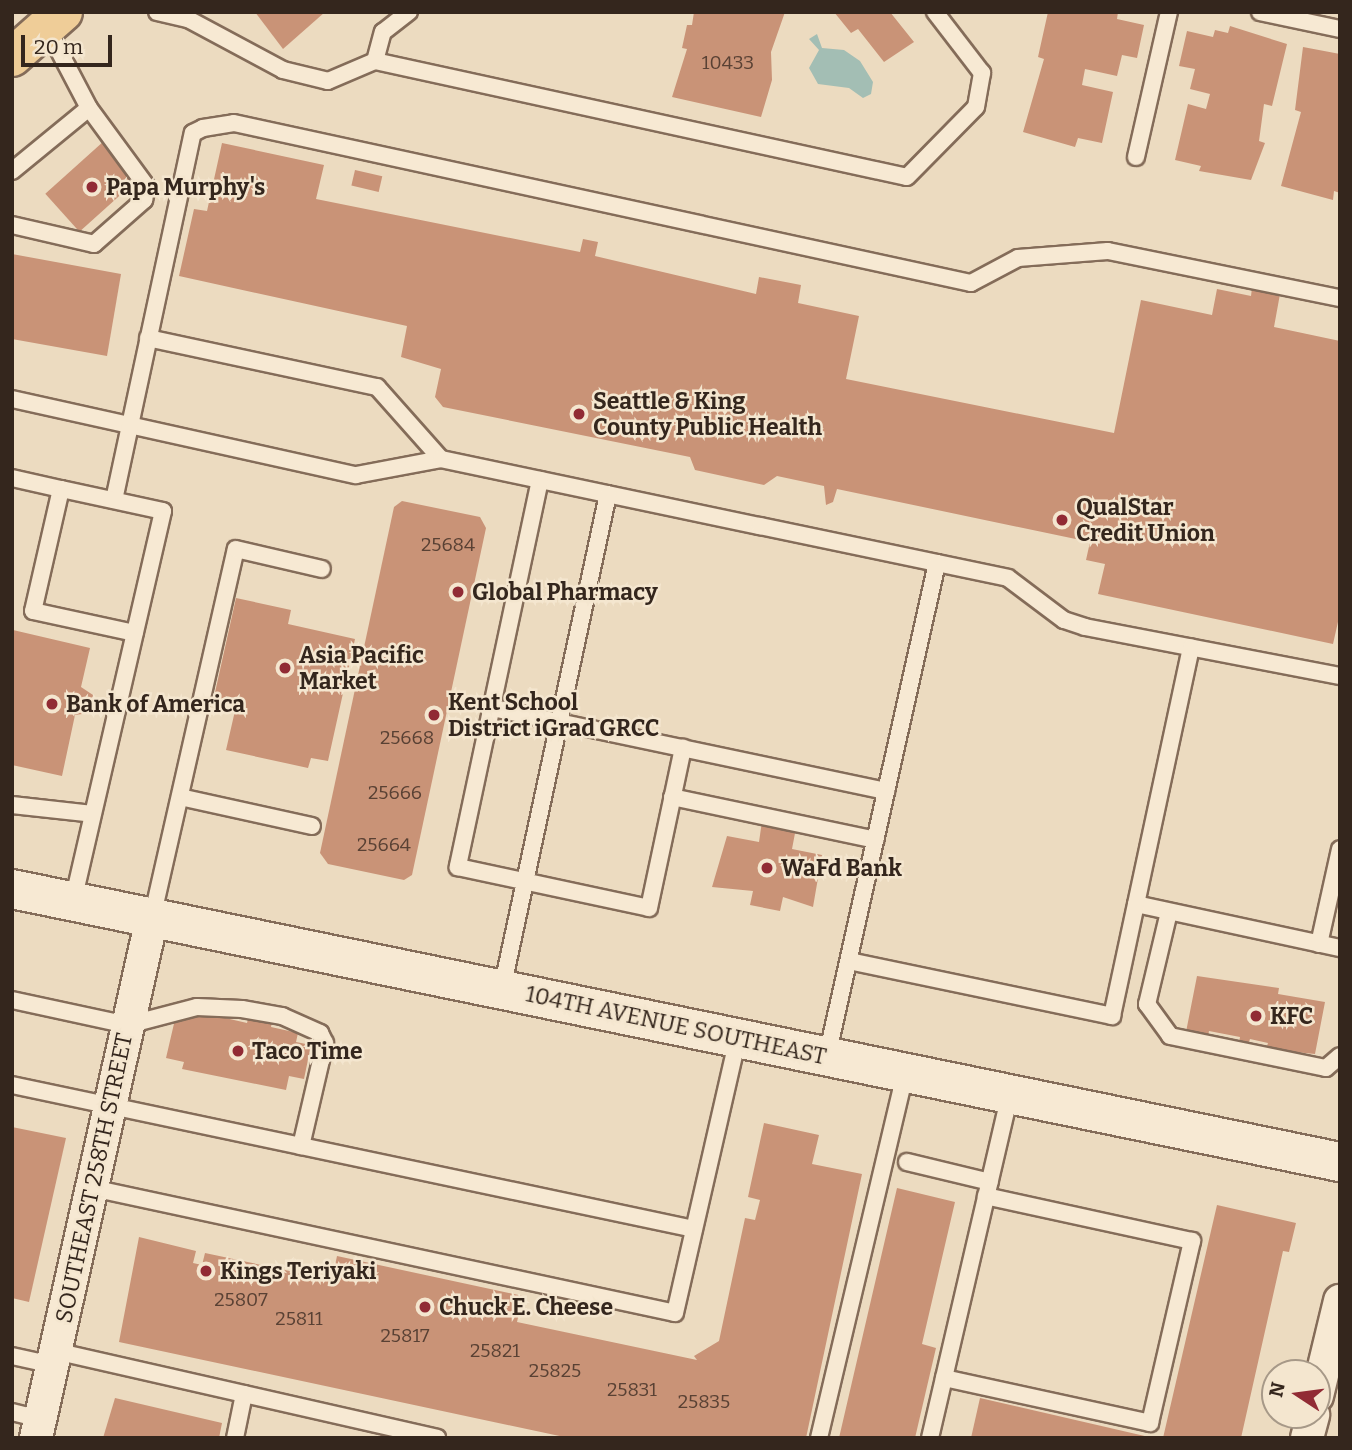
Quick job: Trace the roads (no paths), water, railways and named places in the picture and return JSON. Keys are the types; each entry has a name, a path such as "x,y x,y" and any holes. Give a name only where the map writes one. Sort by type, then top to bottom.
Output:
{"main road":[{"path":"12,57 55,20"}],"street":[{"name":"104TH AVENUE SOUTHEAST","path":"12,889 1340,1162"},
{"name":"SOUTHEAST 258TH STREET","path":"30,1423 54,1358 152,918"},
{"path":"1326,1359 1340,1300"}],"lane":[{"path":"157,12 192,15 283,70 328,81 375,61 906,177 976,107 982,73 935,12"},
{"path":"375,61 383,32 409,12"},
{"path":"1136,157 1169,12"},
{"path":"1260,12 1340,29"},
{"path":"12,226 94,244 144,201 147,187 89,108 55,20"},
{"path":"12,171 89,108"},
{"path":"114,500 192,133 234,123 971,283 1018,258 1108,251 1340,298"},
{"path":"148,338 377,387 441,459"},
{"path":"12,399 356,475 441,459 1008,578 1064,620 1085,627 1340,676"},
{"path":"12,478 163,511 73,901"},
{"path":"540,480 458,867 649,908 683,748"},
{"path":"61,489 33,611 135,633"},
{"path":"502,989 608,494"},
{"path":"152,918 236,549 322,569"},
{"path":"827,1056 937,563"},
{"path":"849,961 1112,1016 1191,647"},
{"path":"492,708 886,792"},
{"path":"180,797 313,827"},
{"path":"672,797 876,840"},
{"path":"12,805 93,814"},
{"path":"1319,944 1340,849"},
{"path":"1136,904 1340,948"},
{"path":"1169,912 1147,1004 1170,1036 1325,1068 1340,1056"},
{"path":"12,1000 128,1026 197,1007 242,1009 282,1016 320,1033 325,1043 301,1146"},
{"path":"92,1188 675,1312 738,1038"},
{"path":"819,1438 905,1073"},
{"path":"12,1085 694,1229"},
{"path":"930,1438 1010,1094"},
{"path":"907,1162 988,1189 1192,1241 1150,1423 944,1378"},
{"path":"12,1356 54,1358 244,1394 438,1438"},
{"path":"235,1438 244,1394"}],"place":[{"name":"Papa Murphy's","path":"92,187"},
{"name":"Seattle & King County Public Health","path":"579,414"},
{"name":"QualStar Credit Union","path":"1062,520"},
{"name":"Global Pharmacy","path":"458,592"},
{"name":"Asia Pacific Market","path":"285,668"},
{"name":"Bank of America","path":"52,704"},
{"name":"Kent School District iGrad GRCC","path":"434,715"},
{"name":"WaFd Bank","path":"767,868"},
{"name":"KFC","path":"1256,1016"},
{"name":"Taco Time","path":"238,1051"},
{"name":"Kings Teriyaki","path":"206,1271"},
{"name":"Chuck E. Cheese","path":"425,1307"}]}
